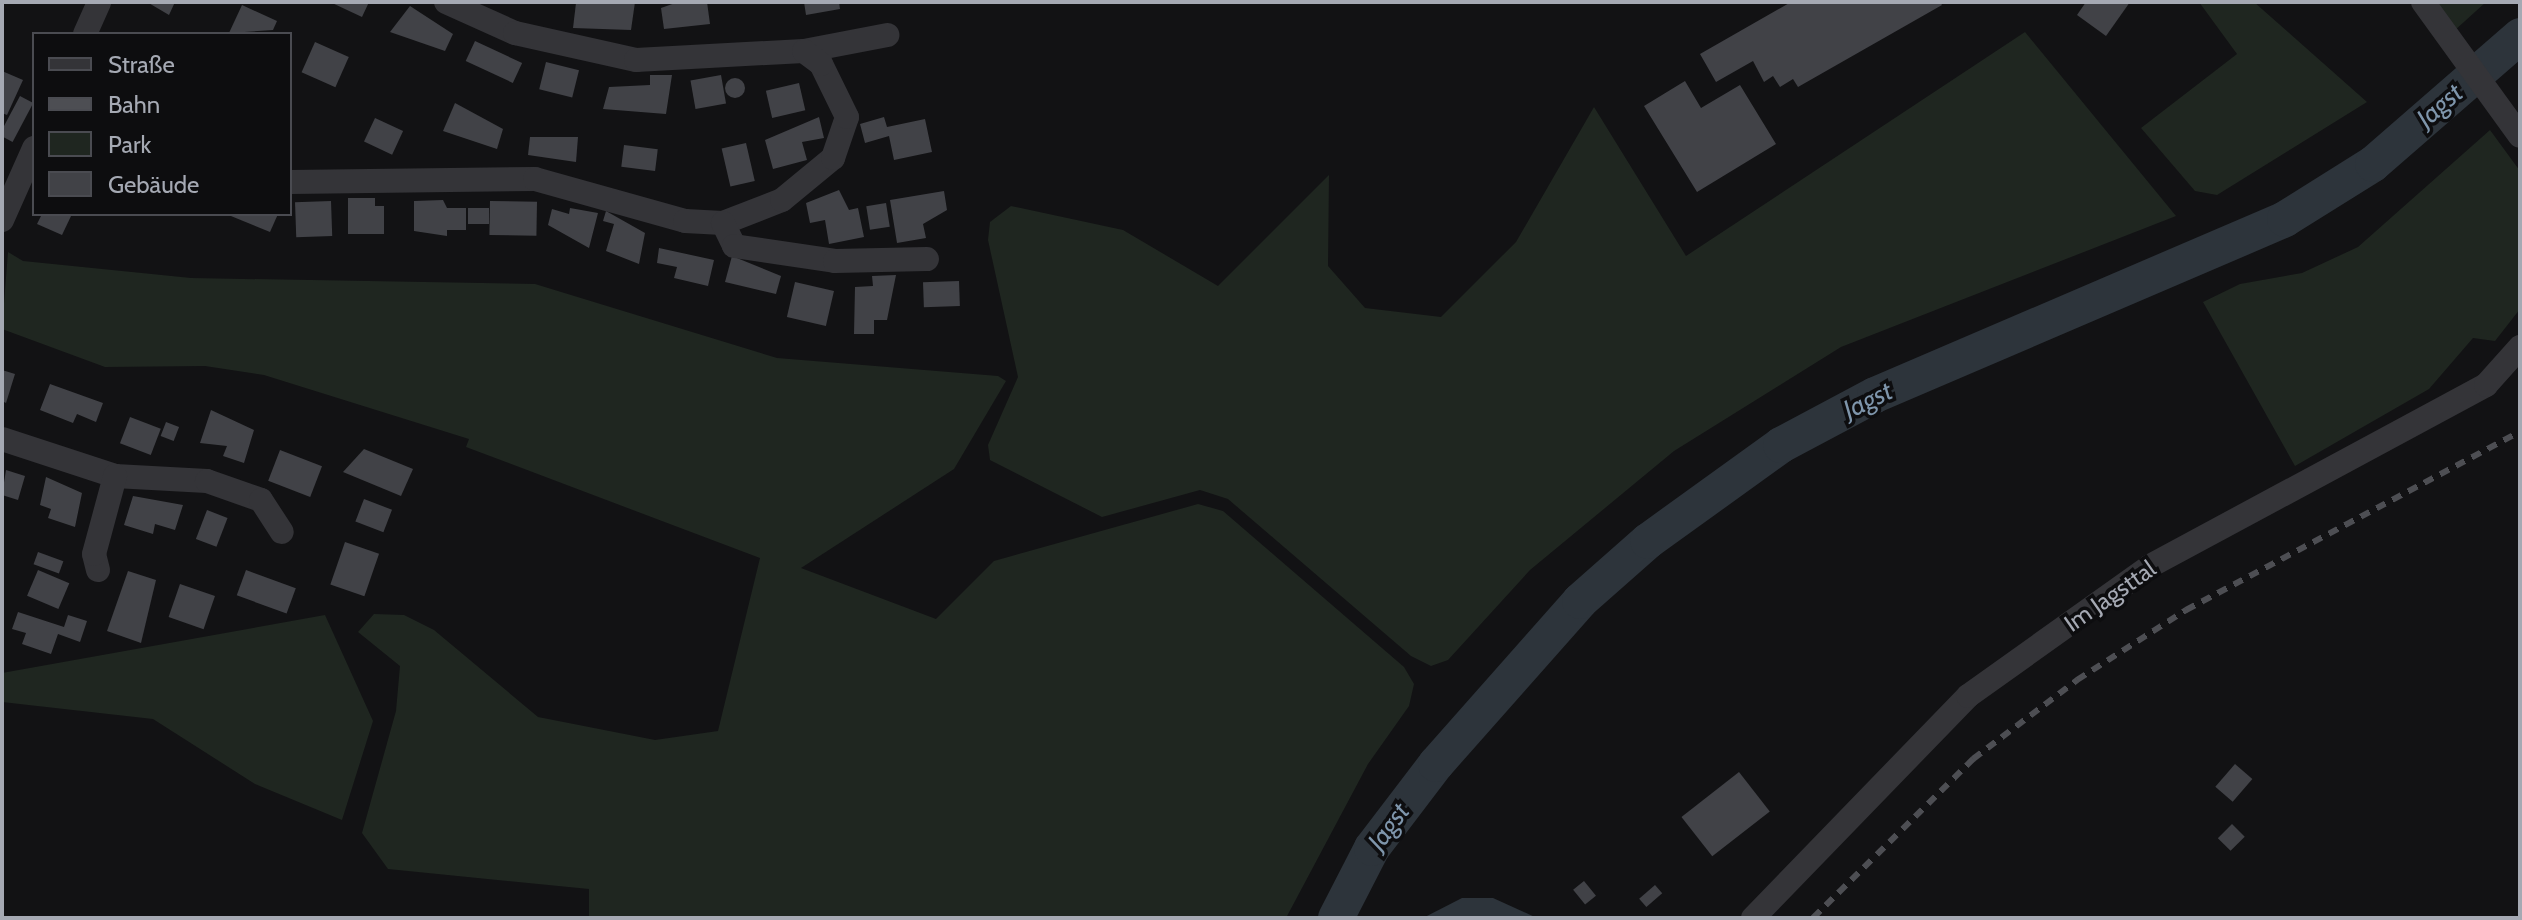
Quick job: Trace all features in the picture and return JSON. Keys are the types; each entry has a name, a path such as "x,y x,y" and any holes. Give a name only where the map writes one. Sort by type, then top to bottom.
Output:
{"street":[{"path":"86,32 99,2"},
{"path":"446,2 539,41 636,60 804,51 887,35"},
{"path":"2423,2 2520,136"},
{"path":"292,182 535,179 685,221 723,223 782,200 833,158 847,117 821,64 804,51"},
{"path":"2,220 32,152"},
{"path":"723,223 734,246 835,261 927,259"},
{"name":"Im Jagsttal","path":"1753,918 1968,696 2150,566 2486,385 2520,347"},
{"path":"2,439 115,476 207,481 261,500 282,532"},
{"path":"98,570 94,554 115,476"}],"green space":[{"path":"2199,2 2254,2 2367,102 2217,195 2195,191 2141,128 2237,54"},
{"path":"2433,2 2486,2 2454,31"},
{"path":"2025,32 2176,216 1841,347 1674,451 1530,570 1448,660 1431,666 1411,656 1228,499 1200,490 1102,517 990,460 988,445 1018,377 988,240 990,222 1011,206 1123,230 1218,286 1329,175 1328,266 1365,308 1441,317 1516,242 1594,107 1686,256"},
{"path":"2490,130 2520,171 2520,309 2495,341 2473,338 2429,389 2295,466 2203,302 2240,284 2302,273 2358,247"},
{"path":"8,252 23,261 191,278 535,284 777,358 998,376 1006,381 954,469 801,568 936,619 994,561 1198,504 1223,511 1404,667 1414,684 1409,706 1368,764 1286,918 589,918 589,889 388,869 362,833 396,711 400,666 358,632 374,614 404,615 434,630 538,717 655,740 718,731 760,558 466,447 469,439 264,375 205,366 105,367 2,329"},
{"path":"325,615 373,721 342,820 255,784 153,719 2,702 2,673"}],"shaded area":[{"path":"1462,898 1493,898 1537,918 1423,918"}],"building":[{"path":"147,2 175,2 169,15"},
{"path":"330,2 369,2 362,17"},
{"path":"635,2 631,30 573,28 576,3"},
{"path":"678,2 707,2 710,24 664,29 661,8"},
{"path":"804,2 839,2 840,9 806,15"},
{"path":"1791,2 1940,2 1942,5 1798,87 1793,79 1780,87 1773,76 1764,82 1753,61 1716,82 1700,54"},
{"path":"2086,2 2130,2 2106,36 2077,15"},
{"path":"242,5 277,21 273,30 229,32"},
{"path":"410,6 453,34 445,51 390,32"},
{"path":"475,41 522,63 513,83 466,61"},
{"path":"315,42 349,57 335,87 302,72"},
{"path":"546,62 579,70 572,97 539,89"},
{"path":"2,71 23,80 7,115 2,113"},
{"path":"650,75 672,75 666,114 603,109 609,87 650,85"},
{"path":"721,75 726,104 696,109 690,80"},
{"path":"735,78 742,81 745,88 742,95 735,98 728,95 725,88 728,81"},
{"path":"1685,81 1701,108 1740,85 1776,144 1697,192 1644,106"},
{"path":"799,83 805,110 772,118 766,91"},
{"path":"20,96 32,105 13,142 2,136 2,130"},
{"path":"455,103 503,129 497,149 443,131"},
{"path":"819,117 824,138 802,142 807,160 773,169 765,140"},
{"path":"884,117 887,127 925,119 932,152 894,160 889,136 865,143 860,124"},
{"path":"375,118 403,131 392,155 364,142"},
{"path":"530,137 578,137 576,162 528,155"},
{"path":"746,143 755,181 730,187 722,149"},
{"path":"624,145 658,149 655,171 621,167"},
{"path":"839,190 849,210 858,208 864,237 829,244 825,220 810,223 806,203"},
{"path":"944,191 947,210 923,224 926,238 897,243 890,200"},
{"path":"348,198 375,198 375,206 384,206 384,234 348,234"},
{"path":"443,200 447,208 466,208 466,230 447,230 447,236 414,231 414,201"},
{"path":"331,201 332,236 296,237 295,202"},
{"path":"490,201 537,202 536,236 489,235"},
{"path":"886,203 890,227 870,230 866,206"},
{"path":"468,208 489,208 489,224 468,224"},
{"path":"570,208 598,213 589,248 548,225 552,209 569,214"},
{"path":"606,211 645,233 639,264 606,251 614,224 603,221"},
{"path":"41,216 71,216 62,235 37,224"},
{"path":"231,216 277,216 270,232"},
{"path":"659,248 714,260 708,286 674,278 677,267 657,263"},
{"path":"732,256 781,276 776,294 725,282"},
{"path":"896,275 887,320 874,320 874,334 854,334 855,287 873,286 872,276"},
{"path":"959,281 960,306 924,307 923,282"},
{"path":"795,282 834,291 826,326 787,317"},
{"path":"2,370 15,374 6,403 2,401"},
{"path":"50,384 103,403 96,422 77,414 73,423 40,410"},
{"path":"211,410 254,430 244,463 223,456 227,446 200,443"},
{"path":"130,417 161,429 151,455 120,443"},
{"path":"166,422 179,427 174,441 161,436"},
{"path":"364,449 413,469 401,496 343,472"},
{"path":"280,450 322,466 310,497 268,481"},
{"path":"6,470 25,476 18,500 2,495"},
{"path":"46,477 82,493 75,527 48,518 51,509 40,505"},
{"path":"133,496 183,505 175,530 155,524 153,534 124,525"},
{"path":"364,499 392,510 383,532 355,521"},
{"path":"207,510 228,518 216,547 196,539"},
{"path":"345,542 379,554 364,596 330,585"},
{"path":"38,552 63,561 59,573 34,564"},
{"path":"38,570 69,583 58,609 27,596"},
{"path":"246,570 296,588 287,613 237,595"},
{"path":"128,571 156,580 141,643 107,631"},
{"path":"180,584 215,596 204,629 169,617"},
{"path":"18,612 64,627 68,615 87,621 80,642 58,634 51,654 22,644 26,633 12,629"},
{"path":"2235,764 2252,779 2233,802 2215,787"},
{"path":"1739,772 1770,811 1712,856 1681,817"},
{"path":"2232,824 2245,837 2231,851 2218,838"},
{"path":"1584,881 1596,896 1585,905 1573,890"},
{"path":"1655,885 1662,893 1646,907 1639,899"}],"waterway":[{"name":"Jagst","path":"1336,918 1372,848 1436,764 1580,601 1648,541 1781,445 1875,395 2285,219 2373,164 2520,36"}],"railway":[{"path":"1813,918 1973,759 2077,680 2186,610 2520,432"}]}
